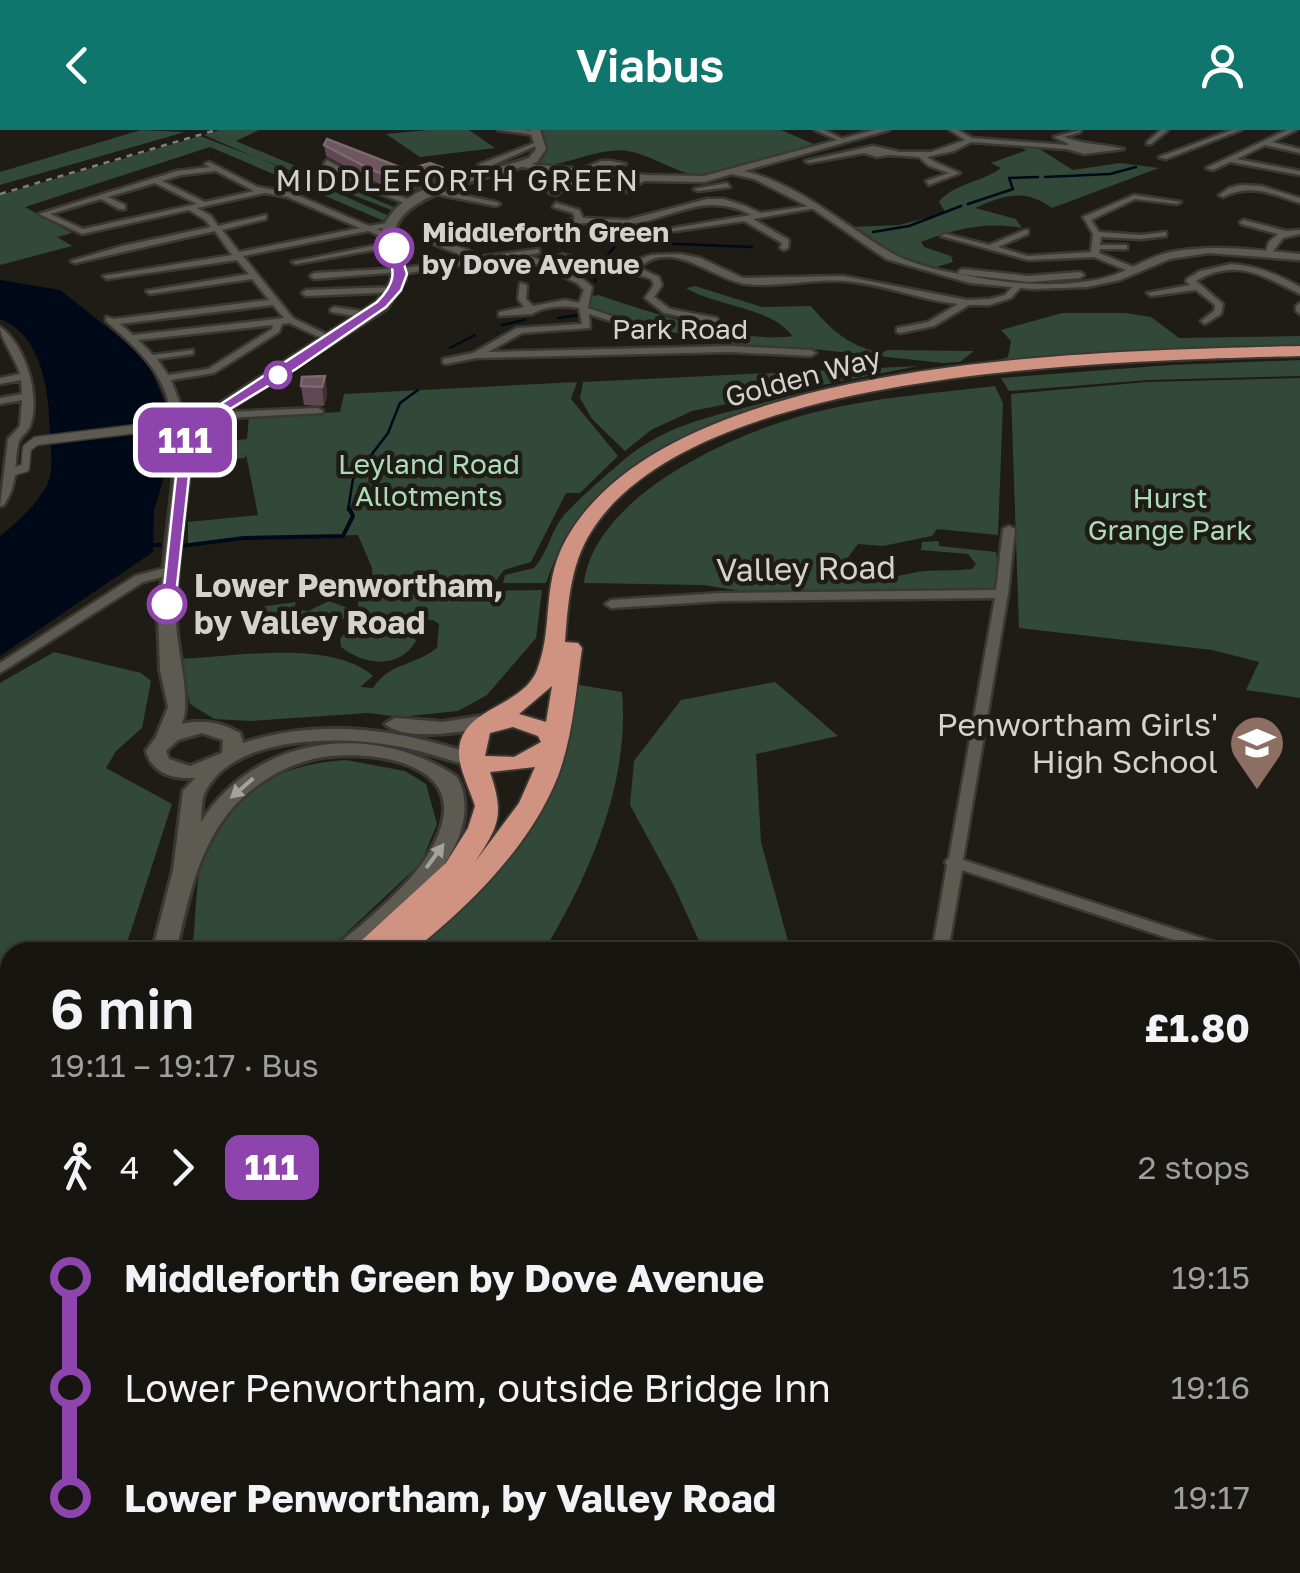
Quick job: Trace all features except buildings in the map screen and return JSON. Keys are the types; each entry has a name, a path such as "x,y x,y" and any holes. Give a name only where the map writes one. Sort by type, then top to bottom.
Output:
{"highway":[{"name":"Golden Way","path":"488,721 529,696 548,674 562,565 580,533 607,499 634,476 708,434 766,412 832,394 951,375 1147,357 1300,354"},
{"name":"Golden Way","path":"405,942 466,888 522,821 551,767 573,633 577,566 591,536 638,486 687,454 758,422 886,390 1112,365 1300,354"},
{"path":"375,942 406,917 468,852 488,806 473,761 475,736 488,721 528,722 549,731 555,742 524,764 495,766 473,761"}],"main road":[{"path":"166,738 178,707 169,654 169,572 187,422 331,340 367,315 396,290 402,270 391,235 413,203 460,183 518,166 540,154 536,135"},
{"path":"178,707 222,744"},
{"name":"Golden Way","path":"222,744 320,724 382,722 442,728 488,721"},
{"path":"222,744 195,772 166,768 156,757 159,744 186,729 222,744 361,734 406,739 473,761"},
{"path":"166,942 184,870 194,791 222,744"},
{"path":"184,870 230,798 276,765 314,752 361,749 392,752 421,762 448,782 455,818 449,835 400,900 355,942"},
{"path":"176,771 194,791"}],"street":[{"path":"501,130 536,135"},
{"path":"818,130 842,140"},
{"path":"518,166 698,179 884,130"},
{"path":"952,130 970,140"},
{"path":"1148,143 1164,130"},
{"path":"1162,158 1238,130"},
{"path":"1210,168 1293,130"},
{"path":"1078,131 1057,136 1074,148 1076,155 1090,159"},
{"path":"460,183 536,135"},
{"path":"809,160 864,151 878,151 891,157 922,156 970,140 1074,148 1092,145 1097,150 1120,148"},
{"path":"953,148 982,150 1003,141"},
{"path":"878,151 893,142"},
{"path":"1263,143 1300,151"},
{"path":"922,156 956,173 929,183"},
{"path":"1228,159 1300,174"},
{"path":"327,162 367,186 413,203"},
{"path":"556,191 568,186 576,172 601,162 622,164"},
{"path":"263,191 82,232 43,214 180,173 214,169 263,191 289,195 391,235"},
{"path":"735,172 757,178 817,207 876,250 952,277 1087,284 1190,252 1268,252 1300,257"},
{"path":"622,190 645,178"},
{"path":"155,180 205,205"},
{"path":"712,200 714,197 702,190 728,185"},
{"path":"1223,195 1236,187 1298,200"},
{"path":"438,192 496,204"},
{"path":"102,196 119,206 102,208"},
{"path":"1095,250 1097,234 1086,219 1128,198 1177,202"},
{"path":"490,231 507,237 559,229 580,221 626,222 712,200 760,216"},
{"path":"1278,206 1298,200"},
{"path":"556,205 576,212 580,221"},
{"path":"642,234 817,207"},
{"path":"191,208 208,218 290,320 331,340"},
{"path":"76,261 154,240 217,231 262,217"},
{"path":"744,218 781,238 786,242 784,248"},
{"path":"1244,222 1282,232 1300,232"},
{"path":"704,225 730,234"},
{"path":"107,276 237,256 365,228"},
{"path":"428,232 426,238 431,241 464,251 476,260"},
{"path":"990,248 1025,232"},
{"path":"1268,252 1272,241 1282,232"},
{"path":"1097,234 1163,234"},
{"path":"296,262 391,235"},
{"path":"945,236 1028,258 1124,247"},
{"path":"314,276 402,270 536,250"},
{"path":"1095,250 1134,270"},
{"path":"1190,252 1215,266 1265,271 1297,287"},
{"name":"Park Road","path":"518,253 580,281 589,289 584,308 587,326 596,326 598,352 730,349 811,353"},
{"path":"572,257 590,266 632,269 656,277 658,285 649,298 667,311 714,320"},
{"path":"632,269 652,258 709,259 728,278 771,285 829,276 968,302 1002,299 1024,282 1028,258"},
{"path":"1205,321 1218,312 1219,304 1191,280 1215,266"},
{"path":"962,272 1024,282 1080,275"},
{"path":"150,291 252,276"},
{"path":"846,288 872,282"},
{"path":"523,285 522,299 532,311"},
{"path":"1151,294 1197,287"},
{"path":"306,293 396,290"},
{"path":"187,422 154,357 109,319 273,302"},
{"path":"900,330 932,324 968,302"},
{"path":"502,314 565,304 584,308"},
{"name":"Park Road","path":"584,308 646,329"},
{"path":"334,310 367,315"},
{"path":"134,338 290,320"},
{"path":"167,378 212,371 276,330 278,322"},
{"path":"476,354 520,330 587,326"},
{"path":"562,328 562,353"},
{"path":"0,330 13,345 26,376 29,396 25,427 12,438 0,503"},
{"path":"0,348 13,345"},
{"path":"154,357 190,352"},
{"path":"446,361 476,354 598,352"},
{"path":"0,381 26,376"},
{"path":"0,401 29,396"},
{"path":"8,473 26,468 26,448 36,440 318,411"},
{"path":"942,942 1010,529"},
{"path":"0,669 139,579 169,572"},
{"name":"Valley Road","path":"610,604 721,597 1002,594"},
{"path":"953,862 1196,942"}],"green space":[{"path":"141,130 185,132 0,185 0,172"},
{"path":"219,130 259,130 236,141 396,208 391,210 261,159 387,215 384,221 210,147 25,207 72,233 57,237 72,246 0,265 0,195 200,136 257,158 204,135"},
{"path":"469,130 495,148 420,157 386,134"},
{"name":"MIDDLEFORTH GREEN","path":"539,130 781,130 814,144 706,176 616,150 551,165 529,165 544,154"},
{"path":"1009,144 1035,146 1073,170 1120,163 1159,168 1052,208 1033,198 1014,196 975,208 1016,219 1022,228 970,228 921,242 924,247 951,256 953,262 933,268 877,247 851,227 899,225 946,213 939,202 945,196 1001,168 991,163 1027,150"},
{"path":"695,286 762,307 811,306 842,336 881,353 974,351 960,362 943,363 803,348 801,352 693,337 587,309 588,297 598,295 723,331 749,336 792,336 772,319 686,288"},
{"path":"1062,313 1151,317 1179,338 1300,336 1300,347 992,367 990,363 1008,357 1011,341 1001,330"},
{"path":"1300,360 1300,376 1148,380 1009,391 1001,378 1171,365"},
{"path":"983,365 738,423 658,454 623,475 592,503 566,539 546,583 503,583 505,575 534,568 560,521 594,486 641,447 670,431 837,385 924,369"},
{"path":"918,366 692,411 651,430 625,451 592,419 580,398 583,382"},
{"name":"Hurst Grange Park","path":"1300,378 1300,698 1246,690 1259,662 1212,650 1019,628 1011,394 1147,382"},
{"name":"Leyland Road Allotments","path":"577,382 571,399 618,456 580,493 566,493 531,562 504,570 495,582 373,584 372,568 358,535 252,539 188,547 188,522 258,515 246,454 245,458 202,461 201,445 247,439 249,417 340,412 344,394"},
{"path":"995,386 1003,403 998,535 937,529 932,536 883,546 858,544 840,568 859,579 870,580 924,571 972,569 976,564 968,554 921,550 922,542 939,541 939,546 996,552 1000,584 992,590 742,591 703,585 584,583 594,551 615,521 643,494 714,450 820,411"},
{"path":"542,590 536,638 487,695 458,711 400,717 368,713 252,721 214,719 190,704 179,659 281,653 333,657 373,676 360,687 373,688 395,669 437,648 439,624 433,620 406,622 416,641 400,657 391,660 370,661 341,647 340,639 359,616 358,601 380,592"},
{"path":"329,601 348,608 347,617 293,639 281,624 252,608 296,602 294,609 308,611"},
{"path":"54,652 141,673 151,681 142,728 116,751 106,768 172,804 127,942 0,942 0,683"},
{"path":"775,682 838,736 756,754 761,842 788,942 699,942 630,805 634,761 681,700"},
{"path":"573,684 622,692 620,760 613,793 591,858 549,942 414,942 475,888 510,846"},
{"path":"346,760 405,771 426,784 437,824 421,863 337,942 193,942 204,851 226,811 242,796 280,774"}],"water":[{"path":"0,280 60,290 146,358 171,417 169,460 154,511 153,552 0,656 0,536 43,492 52,458 45,382 25,338 0,319"}],"waterway":[{"path":"1045,177 1110,174 1136,167"},
{"path":"968,204 1013,189 1009,178 1038,177"},
{"path":"873,232 909,226 961,206"},
{"path":"628,242 752,247"},
{"path":"602,262 615,246"},
{"path":"595,281 596,270"},
{"path":"558,318 580,315"},
{"path":"502,325 525,320"},
{"path":"450,348 475,335"},
{"path":"348,510 353,479 388,433 400,403 418,390"},
{"path":"182,546 244,538 343,536 353,516 349,508"},
{"path":"153,545 160,545"}],"railway":[{"path":"0,194 216,130"}],"bus line":[{"name":"111","path":"167,604 187,430 382,305 396,290 401,274 394,248"}],"place":[{"name":"Middleforth Green by Dove Avenue","path":"394,248"},
{"name":"Lower Penwortham, by Valley Road","path":"167,604"},
{"name":"Penwortham Girls' High School","path":"1257,792"}],"district":[{"name":"MIDDLEFORTH GREEN","path":"458,181"}]}
